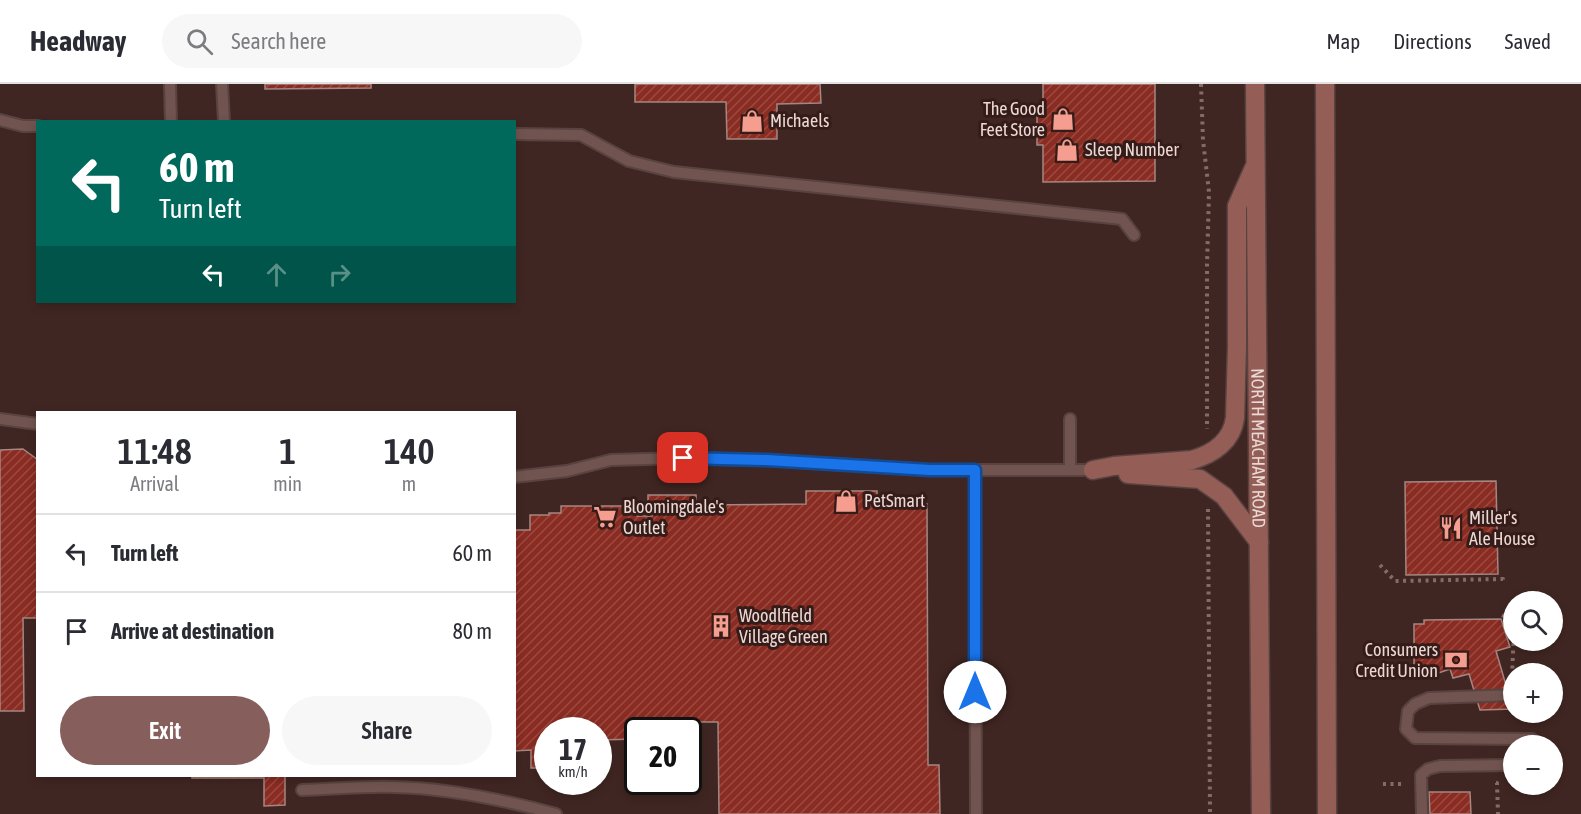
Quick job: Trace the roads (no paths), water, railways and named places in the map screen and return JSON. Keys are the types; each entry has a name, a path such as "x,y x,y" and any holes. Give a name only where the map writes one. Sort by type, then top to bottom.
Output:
{"main road":[{"name":"NORTH MEACHAM ROAD","path":"1255,84 1261,814"},
{"path":"1325,84 1327,814"},
{"path":"1093,470 1114,465 1192,460 1215,450 1227,439 1235,418 1237,206 1256,164"},
{"path":"1093,470 1200,479 1224,496 1259,542"}],"lane":[{"path":"170,84 171,120"},
{"path":"222,84 224,120"},
{"path":"0,120 23,126 36,126"},
{"path":"516,134 581,135 629,160 675,172 1122,219 1134,235"},
{"path":"1070,418 1070,470"},
{"path":"0,419 36,424"},
{"path":"516,477 567,471 611,460 683,458 767,460 930,470 1093,470"},
{"path":"975,470 976,814"},
{"path":"1503,695 1429,698 1415,704 1408,711 1406,729 1415,738 1503,739"},
{"path":"1422,814 1421,775 1428,769 1440,766 1503,765"},
{"path":"302,790 394,787 442,791 515,803 556,814"}],"place":[{"name":"The Good Feet Store","path":"1063,119"},
{"name":"Michaels","path":"752,121"},
{"name":"Sleep Number","path":"1067,150"},
{"name":"PetSmart","path":"846,501"},
{"name":"Bloomingdale's Outlet","path":"605,517"},
{"name":"Miller's Ale House","path":"1451,528"},
{"name":"Woodlfield Village Green","path":"721,626"},
{"name":"Consumers Credit Union","path":"1456,660"}]}
